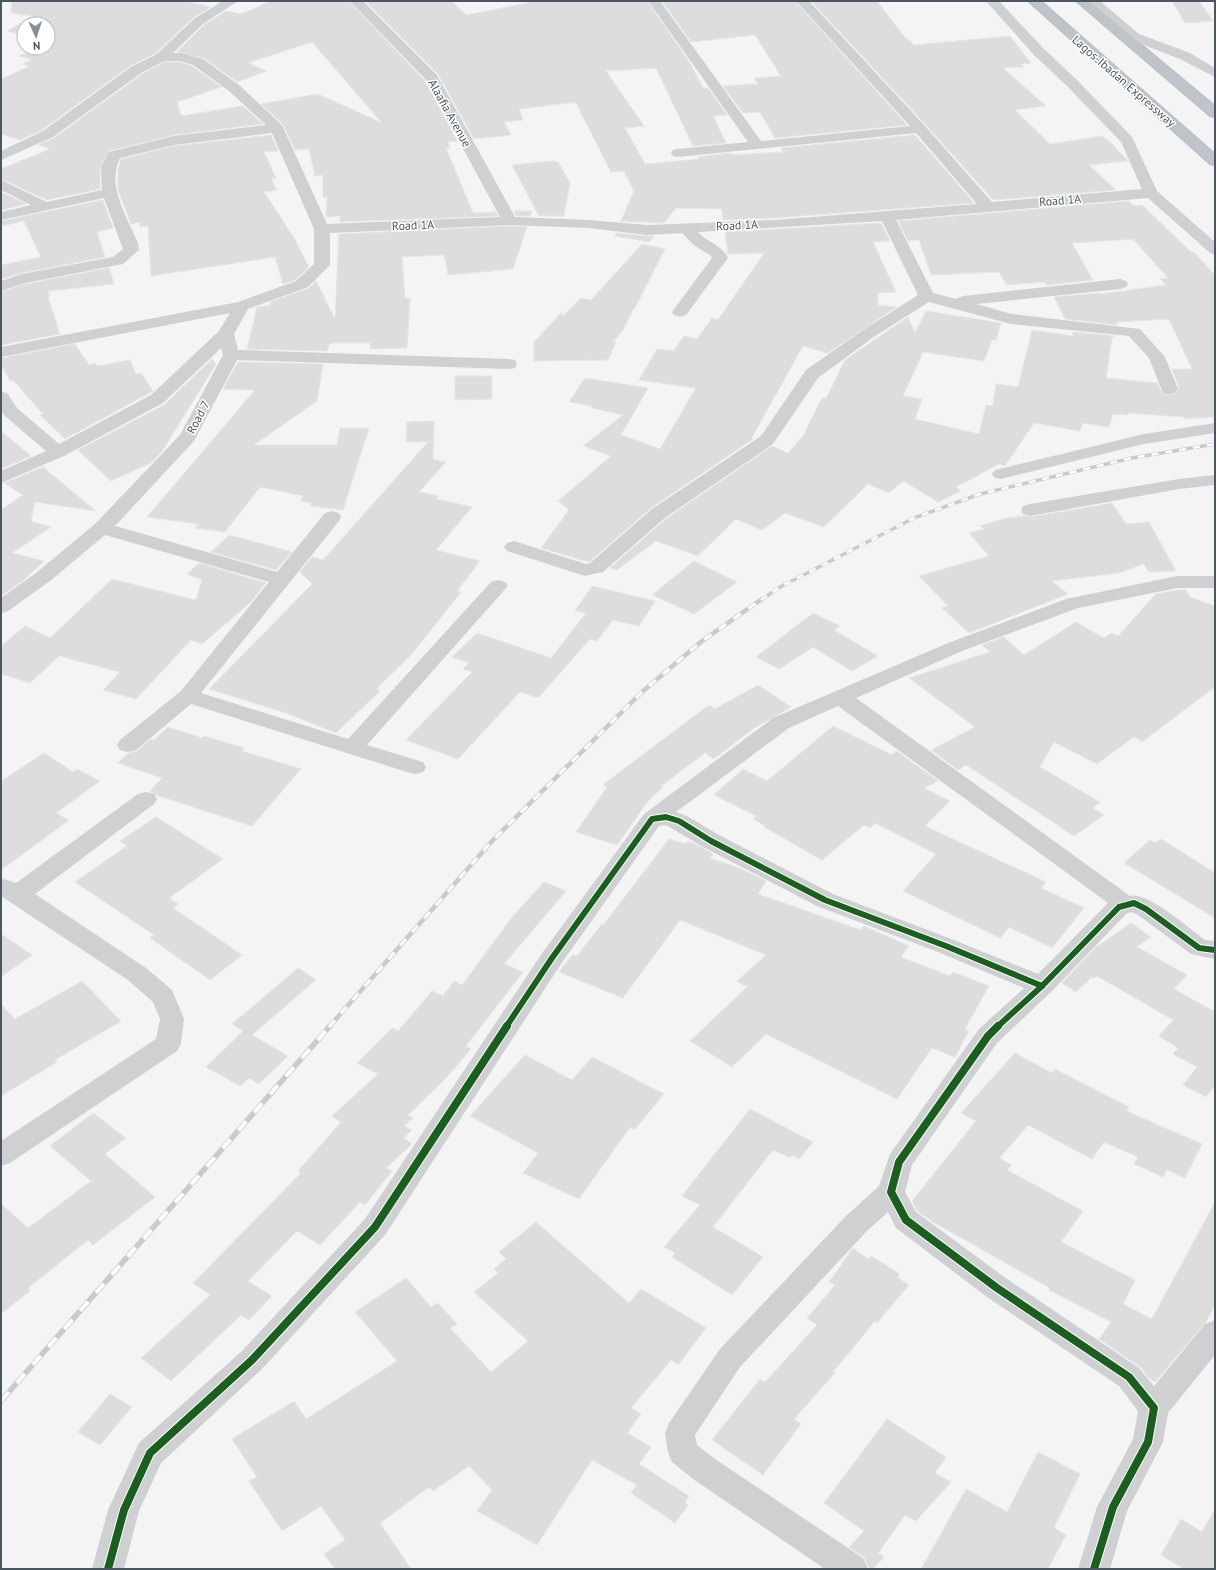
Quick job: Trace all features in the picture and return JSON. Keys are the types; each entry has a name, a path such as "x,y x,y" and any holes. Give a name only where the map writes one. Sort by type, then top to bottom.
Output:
{"highway":[{"name":"Lagos-Ibadan Expressway","path":"1034,1 1215,160"},
{"path":"1082,1 1215,113"}],"street":[{"path":"1,156 48,134 136,70 162,57 199,21 232,1"},
{"name":"Alaafia Avenue","path":"356,1 432,78 510,221"},
{"path":"654,1 757,145"},
{"path":"802,1 920,129 988,207"},
{"path":"992,1 1039,52 1072,83 1127,140 1151,193 1215,250"},
{"path":"1092,1 1135,37 1185,56 1215,73"},
{"path":"1,352 242,306 302,284 322,265 322,229 277,128 234,88 198,62 181,57 162,57"},
{"path":"1,286 22,280 118,261 131,250 130,243 109,193 108,167 114,156 135,148 277,128"},
{"path":"678,153 920,129"},
{"path":"1,184 44,206"},
{"path":"1,216 109,193"},
{"name":"Road 1A","path":"322,229 510,221 588,224 647,230 887,216 1151,193"},
{"path":"887,216 927,296 1011,319 1134,332 1157,357 1169,389"},
{"path":"680,312 720,258 718,253 700,243 686,228"},
{"path":"950,303 1120,284"},
{"path":"514,547 585,570 596,568 659,513 766,440 812,374 869,333 927,296"},
{"path":"1,478 58,452 157,399 226,334 242,306"},
{"path":"226,334 231,355 509,364"},
{"name":"Road 7","path":"1,607 43,577 102,528 188,437 231,355"},
{"path":"1,397 11,412 58,452"},
{"path":"1001,474 1144,439 1215,428"},
{"path":"1030,510 1179,484 1215,480"},
{"path":"128,745 188,696 283,580 332,517"},
{"path":"102,528 283,580"},
{"path":"108,1569 124,1510 150,1453 252,1360 375,1227 552,958 652,818 781,722 955,647 1073,603 1177,582 1215,582"},
{"path":"352,748 498,586"},
{"path":"188,696 415,767"},
{"path":"840,697 1127,905"},
{"path":"2,1153 168,1044 172,1019 163,997 137,974 9,890 146,799"},
{"path":"652,818 666,817 679,821 712,842 825,900 946,946 1042,986"},
{"path":"852,1569 704,1469 683,1452 680,1433 730,1358 856,1224 891,1192 899,1162 988,1036 1042,986 1119,908 1134,903 1146,909 1199,948 1215,950"},
{"path":"891,1192 906,1220 998,1288 1129,1377 1154,1408"},
{"path":"1094,1569 1113,1507 1148,1442 1154,1408 1215,1333"}],"building":[{"path":"12,1 183,1 211,7 194,17 156,53 130,66 42,130 20,140 1,134 1,79 30,66 23,64 32,59 19,56 56,56 56,16 33,16 11,13"},
{"path":"271,1 349,1 425,81 457,141 448,142 450,148 446,148 473,213 496,212 498,216 340,222 340,216 326,217 327,197 323,197 323,175 315,176 309,149 295,150 283,124 261,104 318,94 382,123 312,42 248,63 267,71 237,82 204,58 177,52 204,25 226,11 241,14"},
{"path":"365,1 452,1 466,15 537,1 647,1 690,63 703,88 708,88 727,115 713,116 726,143 693,146 656,68 606,71 644,126 625,128 645,164 699,159 698,157 731,153 732,155 783,152 781,148 915,135 974,203 774,218 723,220 722,209 676,208 664,223 621,221 634,191 624,171 611,172 576,103 519,109 523,120 504,122 511,135 474,139 438,74"},
{"path":"662,1 795,1 907,125 775,138 760,112 743,113 723,86 758,84 754,78 781,76 755,35 691,42"},
{"path":"811,1 877,1 903,35 914,45 1010,36 1031,63 1021,64 1024,67 1003,68 1046,106 1015,110 1050,144 1102,136 1110,142 1128,161 1089,165 1116,190 993,200"},
{"path":"1172,1 1199,1 1213,21 1185,23"},
{"path":"16,26 16,33 7,31"},
{"path":"164,62 180,62 192,66 221,87 177,102 181,116 243,106 263,124 174,135 109,151 100,167 100,189 47,200 1,179 1,169 50,149 38,145 54,138 142,74"},
{"path":"271,135 278,151 264,152 276,178 271,178 277,190 264,192 294,238 309,267 295,280 283,284 275,257 151,276 148,226 140,227 139,222 131,224 118,190 118,169 121,159 174,146"},
{"path":"554,161 558,162 570,183 564,216 539,216 512,165"},
{"path":"1,192 27,204 1,210"},
{"path":"103,200 113,228 97,232 105,257 22,273 1,279 1,265 41,257 24,221 1,226 1,221"},
{"path":"1129,201 1134,206 1142,205 1191,252 1194,252 1215,275 1215,422 1213,417 1184,419 1184,417 1128,413 1128,415 1113,414 1109,427 1083,423 1080,431 1034,423 1005,466 999,464 956,487 961,491 938,502 903,481 889,493 868,484 824,527 785,513 762,530 736,519 698,556 656,541 617,570 610,568 667,518 772,446 788,453 803,436 822,398 826,399 845,360 908,317 915,333 926,311 1001,323 996,340 992,340 984,361 923,352 903,396 922,399 915,419 979,434 986,405 993,406 996,384 1018,387 1032,330 1074,336 1072,332 1115,336 1112,337 1106,378 1157,383 1163,394 1176,394 1179,388 1172,369 1192,369 1169,319 1117,322 1117,325 1065,319 1054,297 1101,294 1166,285 1160,279 1168,278 1133,239 1072,243 1093,280 1047,285 1045,282 1007,285 999,272 931,275 919,240 908,241 898,221"},
{"path":"514,211 532,211 530,216 516,216"},
{"path":"881,223 890,241 873,242 896,292 878,293 878,305 896,307 828,353 803,346 751,439 753,439 651,508 589,562 541,548 569,510 558,501 611,456 583,446 623,415 592,408 592,406 569,402 585,378 648,388 621,435 660,449 696,388 639,380 657,349 674,351 684,336 697,339 712,318 718,320 764,253 728,254 725,232"},
{"path":"510,226 527,227 513,269 448,275 444,255 402,257 405,298 410,298 407,348 370,349 370,343 330,343 327,351 247,349 257,307 270,306 270,302 309,288 316,281 335,319 339,234"},
{"path":"616,233 654,236 649,242 615,236"},
{"path":"642,244 665,249 623,330 613,342 616,342 608,360 534,361 534,342 562,312 563,316 581,298 591,300"},
{"path":"109,268 114,284 48,291 50,297 48,297 60,334 1,345 1,292 25,284"},
{"path":"75,344 89,365 95,363 97,366 130,360 136,374 141,373 153,391 65,439 40,415 43,414 13,380 10,381 1,365 1,358"},
{"path":"212,359 216,364 161,453 151,463 111,481 78,450 164,405"},
{"path":"238,362 323,364 317,401 254,445 337,445 340,428 369,428 343,510 310,506 312,503 300,501 304,496 260,487 225,532 195,528 198,524 147,517 255,390 223,389"},
{"path":"455,376 492,376 492,399 455,400"},
{"path":"434,421 433,459 446,462 419,492 439,496 436,499 472,507 436,550 480,561 457,591 461,592 412,654 376,689 380,691 336,733 286,713 209,689 312,584 300,572 312,557 323,560 428,442 406,442 407,422"},
{"path":"1,431 31,456 1,469"},
{"path":"43,467 96,511 35,502 31,521 51,527 12,553 44,561 24,580 1,596 1,510 23,495 4,483"},
{"path":"1112,503 1126,524 1149,522 1176,571 1149,572 1144,564 1119,573 1052,581 1068,594 969,633 942,608 948,606 919,576 989,556 969,533 985,529 980,526 1007,518 1024,516 1030,517"},
{"path":"229,535 292,552 276,570 211,552"},
{"path":"694,561 737,582 694,614 652,595"},
{"path":"199,563 266,583 250,603 202,644 191,640 136,699 103,690 120,672 59,656 30,683 1,674 1,646 25,626 50,638 112,579 196,600 202,580 187,574"},
{"path":"592,586 655,601 639,626 613,620 597,641 590,639 538,698 520,692 458,759 406,740 472,672 463,669 469,663 452,657 477,633 551,658 586,613 575,611"},
{"path":"1186,590 1190,597 1215,606 1215,687 1142,742 1134,737 1097,764 1054,742 1040,767 1100,802 1093,808 1104,815 1074,836 966,765 958,770 931,750 975,727 909,678 990,652 982,645 1004,637 1024,655 1076,622 1104,638 1112,633 1118,636 1156,594"},
{"path":"813,613 840,626 834,630 878,656 852,671 813,647 779,669 756,657"},
{"path":"758,685 791,707 753,729 714,759 705,753 661,786 663,787 648,801 617,845 576,832 607,787 603,785 709,705 715,709"},
{"path":"833,726 892,755 897,751 938,781 924,788 950,801 925,826 1046,882 1041,888 1084,908 1052,948 1009,927 1000,938 903,891 936,854 875,823 870,828 864,825 822,860 764,827 765,826 753,819 756,816 714,795 743,769 767,781"},
{"path":"168,727 202,738 204,736 244,748 242,751 301,769 252,826 156,795 150,791 162,778 118,763 128,753 137,751 151,739 154,740"},
{"path":"44,753 73,772 77,769 100,781 56,813 69,820 1,870 1,781"},
{"path":"156,817 223,859 169,898 178,904 173,908 242,955 210,980 150,938 154,935 75,882 127,846 120,841"},
{"path":"669,839 686,844 688,841 695,844 713,854 710,858 744,870 766,881 758,894 861,930 864,926 909,946 901,957 950,976 953,972 989,986 965,1029 969,1031 955,1057 932,1048 897,1099 766,1034 732,1067 690,1041 747,987 737,981 766,955 680,920 623,998 559,972 573,954 576,957 602,924 604,924"},
{"path":"1161,839 1215,873 1215,918 1124,863 1150,840 1155,843"},
{"path":"544,882 566,891 504,964 523,972 466,1046 471,1049 446,1078 408,1115 413,1118 404,1126 412,1130 404,1138 412,1144 386,1168 392,1171 365,1205 360,1202 320,1245 297,1231 248,1281 272,1296 249,1320 241,1315 171,1381 141,1358 210,1295 193,1283 301,1173 298,1171 341,1122 332,1116 378,1074 357,1063 392,1028 398,1031 432,991 443,996 454,981 462,985 513,916"},
{"path":"1131,923 1151,937 1137,947 1187,975 1174,989 1215,1012 1215,1085 1206,1097 1183,1085 1197,1067 1173,1054 1178,1048 1159,1036 1173,1020 1097,976 1094,979 1092,977 1076,992 1062,983 1095,948"},
{"path":"1,934 32,955 1,977"},
{"path":"298,968 316,980 252,1035 288,1056 259,1084 249,1078 240,1086 206,1067 243,1031 232,1024"},
{"path":"82,981 121,1021 55,1060 57,1062 1,1096 1,1004 15,1019"},
{"path":"1015,1053 1052,1073 1055,1069 1129,1107 1126,1111 1202,1144 1185,1178 1167,1170 1163,1177 1134,1164 1138,1157 1104,1142 1092,1159 1028,1125 1000,1158 1011,1165 1007,1170 1083,1211 1061,1242 1135,1280 1123,1304 1152,1319 1215,1202 1215,1305 1206,1322 1155,1382 1149,1378 1140,1367 1099,1339 1111,1322 1049,1290 1050,1288 933,1222 917,1211 912,1201 976,1121 961,1113"},
{"path":"525,1055 572,1080 592,1057 664,1094 635,1129 630,1127 579,1199 523,1173 538,1153 470,1116"},
{"path":"750,1109 813,1142 799,1159 792,1155 790,1158 773,1150 713,1227 763,1257 732,1295 672,1257 675,1253 664,1247 700,1205 682,1196"},
{"path":"93,1113 126,1138 105,1154 155,1197 93,1245 88,1240 28,1288 30,1291 1,1314 1,1204 28,1228 91,1181 50,1146"},
{"path":"536,1222 629,1303 641,1289 706,1328 678,1365 671,1360 631,1408 641,1414 627,1433 651,1447 639,1464 689,1496 685,1502 688,1505 675,1523 631,1493 637,1485 592,1460 537,1545 477,1511 492,1490 469,1466 433,1491 429,1487 380,1523 411,1569 335,1569 324,1554 345,1540 321,1506 282,1531 249,1481 257,1477 232,1439 294,1401 306,1419 397,1361 355,1312 406,1278 431,1307 438,1303 457,1324 450,1328 491,1372 528,1341 474,1292 498,1273 494,1269 506,1259 499,1252"},
{"path":"853,1248 868,1259 871,1256 900,1274 897,1277 909,1285 877,1323 875,1321 833,1372 835,1373 794,1419 801,1424 763,1475 712,1440 760,1379 765,1382 817,1325 807,1318 835,1285 829,1282"},
{"path":"110,1394 132,1407 100,1445 78,1432"},
{"path":"887,1419 946,1457 935,1473 951,1482 916,1521 905,1515 878,1553 884,1557 873,1569 869,1569 864,1557 849,1547 864,1531 824,1503"},
{"path":"1038,1452 1080,1474 1054,1528 1066,1535 1048,1569 921,1569 966,1489 1007,1512"},
{"path":"1215,1509 1215,1569 1184,1569 1161,1555 1181,1519 1202,1532"}],"railway":[{"path":"761,600 780,587 914,518 980,494 1132,458 1215,444"},
{"path":"329,1027 493,840 642,692 702,641 762,599"},
{"path":"1,1401 330,1026"}],"cycle path":[{"path":"108,1569 124,1510 150,1453 252,1360 375,1227 552,958 652,819 666,817 679,821 711,841 825,900 946,946 1042,986"},
{"path":"1094,1569 1113,1507 1148,1442 1154,1408 1129,1377 997,1288 906,1220 891,1192 899,1162 988,1036 1042,986 1119,907 1134,903 1146,909 1199,948 1215,950"}]}
